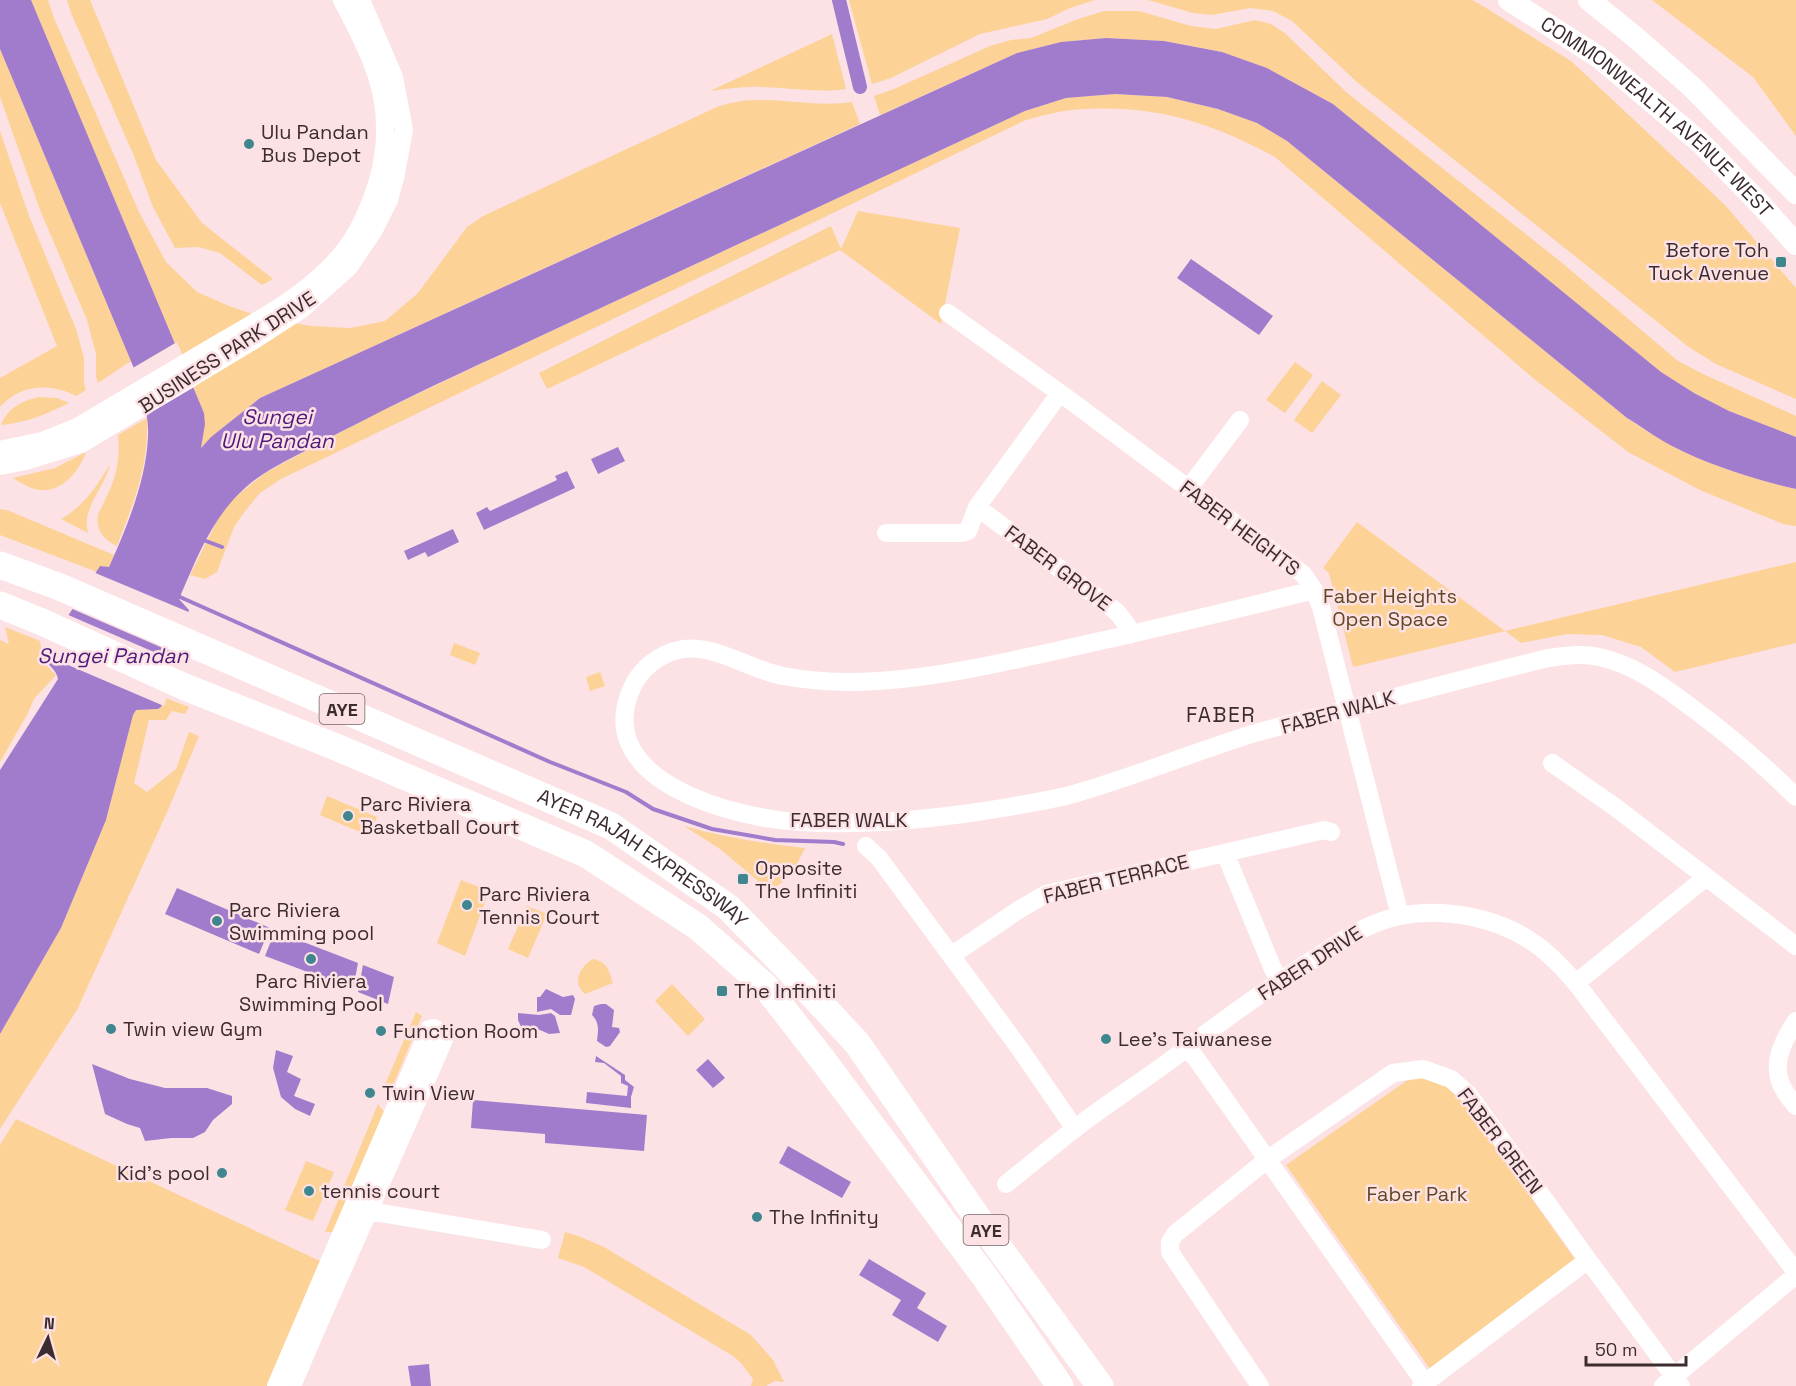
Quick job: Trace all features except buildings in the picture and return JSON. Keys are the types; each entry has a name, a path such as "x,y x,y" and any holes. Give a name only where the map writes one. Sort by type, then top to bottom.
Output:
{"highway":[{"name":"AYER RAJAH EXPRESSWAY","path":"0,565 60,587 611,826 728,907 857,1043 986,1230 1100,1386"},
{"name":"AYER RAJAH EXPRESSWAY","path":"0,604 184,687 336,747 586,854 698,927 766,987 985,1277 1054,1380"}],"main road":[{"name":"COMMONWEALTH AVENUE WEST","path":"1509,0 1600,58 1702,144 1796,244"},
{"path":"1537,0 1600,58"},
{"name":"COMMONWEALTH AVENUE WEST","path":"1589,0 1692,87 1796,193"}],"street":[{"name":"BUSINESS PARK DRIVE","path":"0,466 26,461 81,444 302,309 350,267 374,230 381,198 379,180 386,126 382,96 366,48 342,0"},
{"name":"BUSINESS PARK DRIVE","path":"0,450 42,441 77,427 284,305 326,271 348,247 395,178 404,130 394,77 361,0"},
{"name":"FABER HEIGHTS","path":"948,313 1060,393 1303,574 1314,590 1321,607 1400,916"},
{"path":"886,533 968,531 977,507 1060,393"},
{"path":"1188,488 1240,420"},
{"name":"FABER GROVE","path":"977,507 1117,612 1127,625 1129,635"},
{"name":"FABER WALK","path":"1314,590 1129,635 1000,663 942,674 880,681 820,681 781,676 700,648 669,652 647,665 633,683 626,700 624,724 627,740 636,757 649,772 691,795 730,810 764,818 798,822 843,824 931,819 1069,795 1254,734 1537,661 1572,655 1597,657 1624,664 1653,679 1730,736 1796,797"},
{"path":"1552,763 1614,807 1796,946"},
{"name":"FABER TERRACE","path":"952,956 1046,894 1324,830 1331,832"},
{"path":"866,846 879,858 952,956 1075,1129"},
{"path":"1225,853 1280,981"},
{"path":"1576,983 1705,878"},
{"name":"FABER DRIVE","path":"1006,1184 1075,1129 1208,1031 1352,934 1374,923 1400,916 1437,913 1484,920 1512,930 1532,942 1553,957 1576,983 1796,1273 1673,1383"},
{"path":"1796,1022 1779,1052 1778,1065 1784,1090 1796,1106"},
{"path":"1186,1049 1195,1057 1268,1159 1424,1385 1588,1260"},
{"name":"FABER GREEN","path":"1260,1386 1170,1252 1170,1242 1175,1234 1268,1159 1393,1073 1423,1069 1451,1079 1469,1095 1673,1383"},
{"path":"276,1386 406,1107"},
{"path":"359,1209 542,1240"},
{"path":"292,1386 359,1209"}],"green space":[{"path":"31,0 48,0 139,212 166,262 197,292 255,315 311,326 350,328 385,321 418,293 467,227 483,216 719,106 751,100 828,104 852,102 860,124 260,398 211,437 200,449 205,424 204,413"},
{"path":"67,0 90,0 156,160 202,223 273,279 262,285 220,253 198,247 175,248 153,207 134,156"},
{"path":"849,0 1095,0 1047,19 980,34 891,78 872,84"},
{"path":"1148,0 1472,0 1483,6 1571,61 1725,205 1796,288 1796,399 1716,364 1690,348 1358,83 1292,21 1273,11 1250,8 1212,15 1193,13"},
{"path":"1652,0 1796,0 1796,136 1753,77"},
{"path":"1104,11 1139,11 1191,26 1216,29 1255,20 1271,24 1286,34 1346,92 1561,262 1678,361 1796,416 1796,437 1729,411 1661,372 1333,104 1267,68 1222,52 1164,41 1106,38 1062,42 1017,53 880,115 874,96 990,46 1011,40 1031,38"},
{"path":"832,34 846,89 755,87 710,91"},
{"path":"0,49 131,361 98,383 96,354 87,320 40,210 0,97"},
{"path":"1115,94 1167,97 1218,109 1257,123 1287,141 1627,418 1663,441 1693,456 1763,481 1796,489 1796,526 1783,524 1700,490 1628,452 1533,378 1275,157 1225,133 1177,117 1126,109 1099,108 1071,110 1026,120 281,479 260,493 245,511 234,527 217,572 205,579 190,575 218,519 233,499 265,473 371,416 1025,111 1066,98"},
{"path":"0,131 29,216 76,329 84,358 86,390 76,396 56,389 36,388 17,394 0,407 0,378 57,346 0,203"},
{"path":"858,211 960,228 941,324 840,250 547,389 539,373 831,226 841,249"},
{"path":"1295,362 1313,375 1285,413 1266,400"},
{"path":"1322,381 1341,395 1312,433 1294,420"},
{"path":"39,397 57,398 69,403 36,417 1,425 7,414 16,406"},
{"path":"147,418 143,468 117,546 108,541 99,530 98,514 115,476 119,447 118,435"},
{"path":"86,452 69,479 56,488 40,490 26,486 13,478 55,468"},
{"path":"110,464 88,515 88,533 61,519 89,495"},
{"path":"0,509 114,555 109,567 100,566 97,572 0,535"},
{"name":"Faber Heights Open Space","path":"1357,522 1505,631 1353,667 1329,573 1323,568"},
{"path":"1796,562 1796,643 1675,672 1641,647 1602,635 1567,634 1521,643 1505,631"},
{"path":"5,627 40,641 43,662 56,675 34,699 0,762 0,640 9,644"},
{"path":"454,643 480,653 475,665 450,655"},
{"path":"600,672 605,686 590,691 586,677"},
{"path":"163,697 189,707 185,714 172,711 166,720 149,720 134,783 147,792 176,769 189,732 199,736 77,1010 0,1129 0,1034 61,928 106,820 133,715 136,710 158,708"},
{"name":"Parc Riviera Basketball Court","path":"327,796 377,817 369,836 320,815"},
{"path":"684,826 744,840 805,848 791,876 770,891 720,849"},
{"name":"Parc Riviera Tennis Court","path":"461,880 489,891 465,956 437,943"},
{"path":"527,906 547,914 528,958 508,949"},
{"path":"593,959 605,965 613,983 585,994 579,985 579,975 584,966"},
{"path":"672,984 705,1019 688,1036 655,1001"},
{"path":"416,1012 422,1016 394,1083 384,1087"},
{"name":"Faber Park","path":"1419,1072 1449,1082 1579,1265 1430,1369 1286,1165"},
{"path":"378,1104 384,1112 334,1232 325,1232"},
{"path":"16,1119 320,1261 268,1386 0,1386 0,1145"},
{"name":"tennis court","path":"306,1161 334,1172 313,1221 285,1210"},
{"path":"565,1232 604,1247 751,1335 773,1360 784,1382 775,1381 766,1386 751,1386 753,1379 733,1356 584,1267 558,1258"}],"water":[{"path":"0,0 31,0 204,413 205,424 201,448 211,437 260,398 1017,53 1061,42 1106,38 1164,41 1222,52 1267,68 1333,104 1661,372 1729,411 1796,437 1796,489 1763,481 1693,456 1663,441 1627,418 1287,141 1257,123 1218,109 1167,97 1115,94 1066,98 1025,111 432,386 280,464 245,488 223,512 192,569 179,599 189,610 161,707 136,710 133,715 106,820 61,928 0,1034 0,770 58,679 43,655 100,566 109,567 116,552 140,487 148,430 141,385 0,49"},
{"path":"1191,259 1273,316 1259,335 1177,278"},
{"path":"618,447 625,461 598,474 591,459"},
{"path":"567,471 575,488 484,530 476,513 487,507 490,511 557,480 555,476"},
{"path":"453,529 459,542 428,557 425,552 408,560 404,551"},
{"name":"Parc Riviera Swimming pool","path":"177,888 270,928 259,954 165,914"},
{"name":"Parc Riviera Swimming Pool","path":"275,931 358,963 353,989 265,956"},
{"path":"363,965 394,977 388,1004 358,992"},
{"path":"546,989 563,997 573,995 575,999 571,1015 560,1015 551,1009 537,1012 537,997 540,997"},
{"path":"606,1004 614,1010 612,1027 619,1028 620,1032 610,1046 606,1047 597,1041 597,1024 592,1015 594,1006"},
{"path":"518,1013 539,1015 551,1013 555,1016 560,1033 549,1034 540,1030 532,1032 522,1029"},
{"path":"276,1050 293,1056 287,1072 301,1079 294,1096 315,1104 310,1116 295,1109 281,1097 273,1068"},
{"path":"596,1056 625,1075 625,1080 634,1087 631,1108 586,1103 587,1092 627,1096 628,1086 621,1083 621,1076 604,1063 595,1062"},
{"path":"708,1059 725,1078 713,1088 696,1070"},
{"path":"92,1064 130,1079 165,1088 207,1088 232,1096 232,1104 213,1120 205,1132 193,1138 145,1141 140,1128 105,1114"},
{"path":"473,1100 647,1115 644,1151 545,1143 545,1134 471,1128"},
{"path":"788,1146 851,1182 842,1198 779,1163"},
{"path":"869,1259 926,1293 917,1308 947,1326 938,1342 892,1315 901,1300 859,1275"},
{"path":"429,1364 431,1386 411,1386 408,1366"}],"pier":[{"path":"177,342 196,386 144,416 139,386 131,369"},
{"path":"93,572 191,613 179,655 70,608"},
{"path":"66,614 177,662 164,706 40,653"}],"waterway":[{"path":"839,0 860,87"},
{"path":"206,541 222,547"},
{"path":"180,597 550,762 626,792 653,809 712,829 775,840 843,844"}],"place":[{"name":"Ulu Pandan Bus Depot","path":"249,144"},
{"name":"Before Toh Tuck Avenue","path":"1781,262"},
{"name":"Parc Riviera Basketball Court","path":"348,816"},
{"name":"Opposite The Infiniti","path":"743,879"},
{"name":"Parc Riviera Tennis Court","path":"467,905"},
{"name":"Parc Riviera Swimming pool","path":"217,921"},
{"name":"Parc Riviera Swimming Pool","path":"311,959"},
{"name":"The Infiniti","path":"722,991"},
{"name":"Twin view Gym","path":"111,1029"},
{"name":"Function Room","path":"381,1031"},
{"name":"Lee’s Taiwanese","path":"1106,1039"},
{"name":"Twin View","path":"370,1093"},
{"name":"Kid's pool","path":"222,1173"},
{"name":"tennis court","path":"309,1191"},
{"name":"The Infinity","path":"757,1217"}],"district":[{"name":"FABER","path":"1221,714"}],"water label":[{"name":"Sungei Ulu Pandan","path":"277,428"},
{"name":"Sungei Pandan","path":"113,655"}]}
